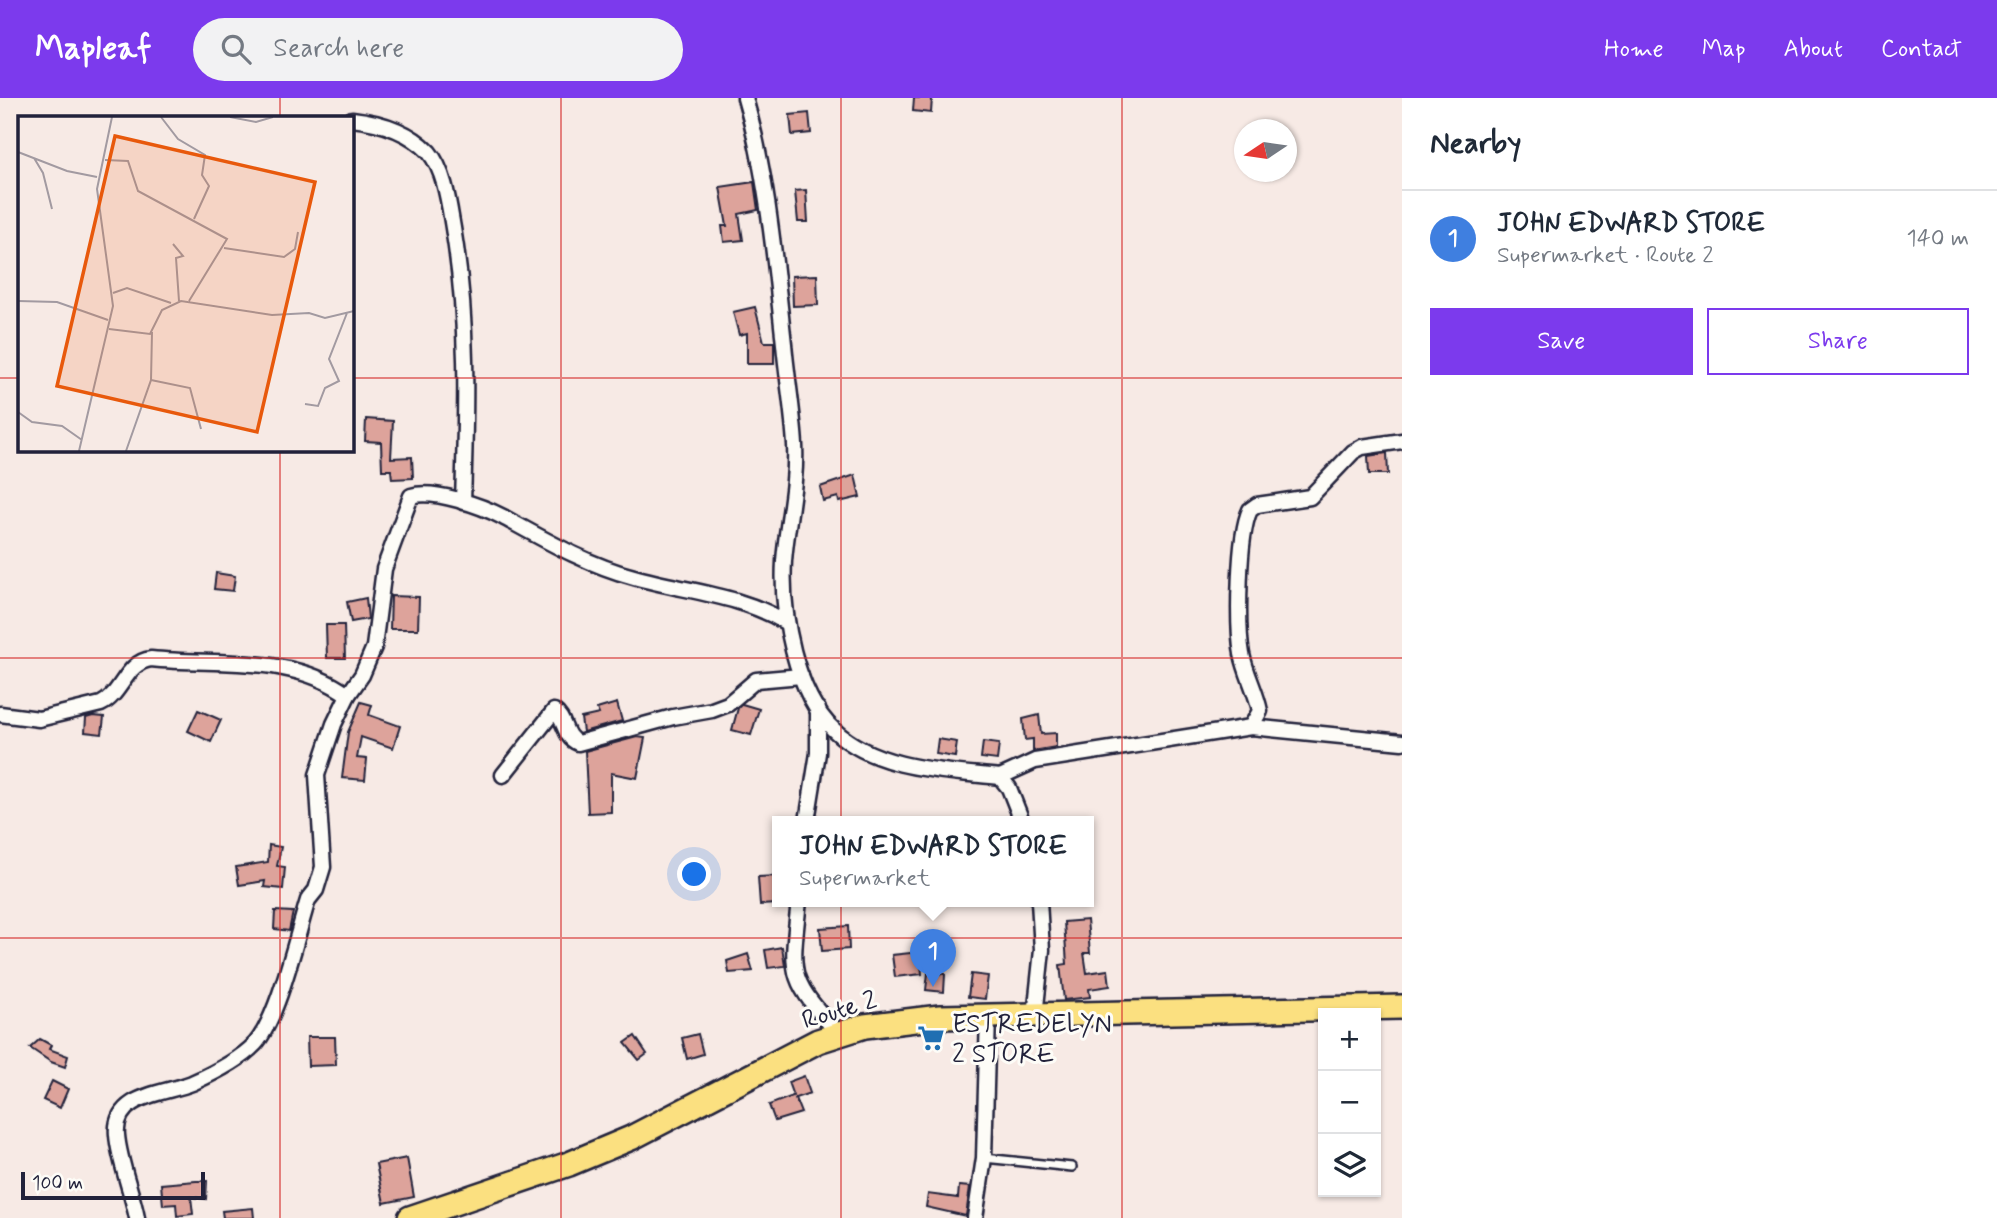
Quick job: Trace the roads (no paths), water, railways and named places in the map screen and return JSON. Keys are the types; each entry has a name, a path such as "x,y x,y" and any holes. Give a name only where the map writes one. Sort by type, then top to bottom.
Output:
{"highway":[{"name":"Route 2","path":"411,1218 569,1164 631,1138 784,1057 865,1026 907,1020 988,1015 1402,1007"}],"street":[{"path":"745,98 754,130 773,244 795,446 795,479 784,562 787,623 801,676 818,709 834,730 880,757 949,772 1000,777 1035,761 1251,727 1402,742"},
{"path":"354,119 379,122 411,139 429,153 443,183 460,273 467,350 463,502"},
{"path":"1251,727 1260,711 1242,656 1240,620 1241,568 1250,510 1257,505 1310,497 1353,452 1362,447 1402,441"},
{"path":"137,1218 116,1134 119,1119 126,1107 150,1094 191,1083 250,1049 258,1041 287,971 308,900 321,876 323,838 317,775 334,724 348,695 362,675 374,647 384,569 408,499 414,495 423,495 463,502 492,511 590,561 634,577 741,601 787,623"},
{"path":"0,714 39,719 101,705 108,701 135,665 152,659 264,664 310,673 328,680 348,695"},
{"path":"503,775 554,711 561,718 572,740 578,743 673,717 712,710 728,704 756,680 801,676"},
{"path":"808,816 818,753 818,709"},
{"path":"1000,777 1009,788 1020,816"},
{"path":"798,907 793,966 798,985 839,1034"},
{"path":"1035,1016 1042,950 1039,907"},
{"path":"975,1218 984,1158 988,1015"}],"lane":[{"path":"984,1158 1072,1167"}],"place":[{"name":"JOHN EDWARD STORE","path":"933,987"},
{"name":"ESTREDELYN 2 STORE","path":"931,1038"}]}
